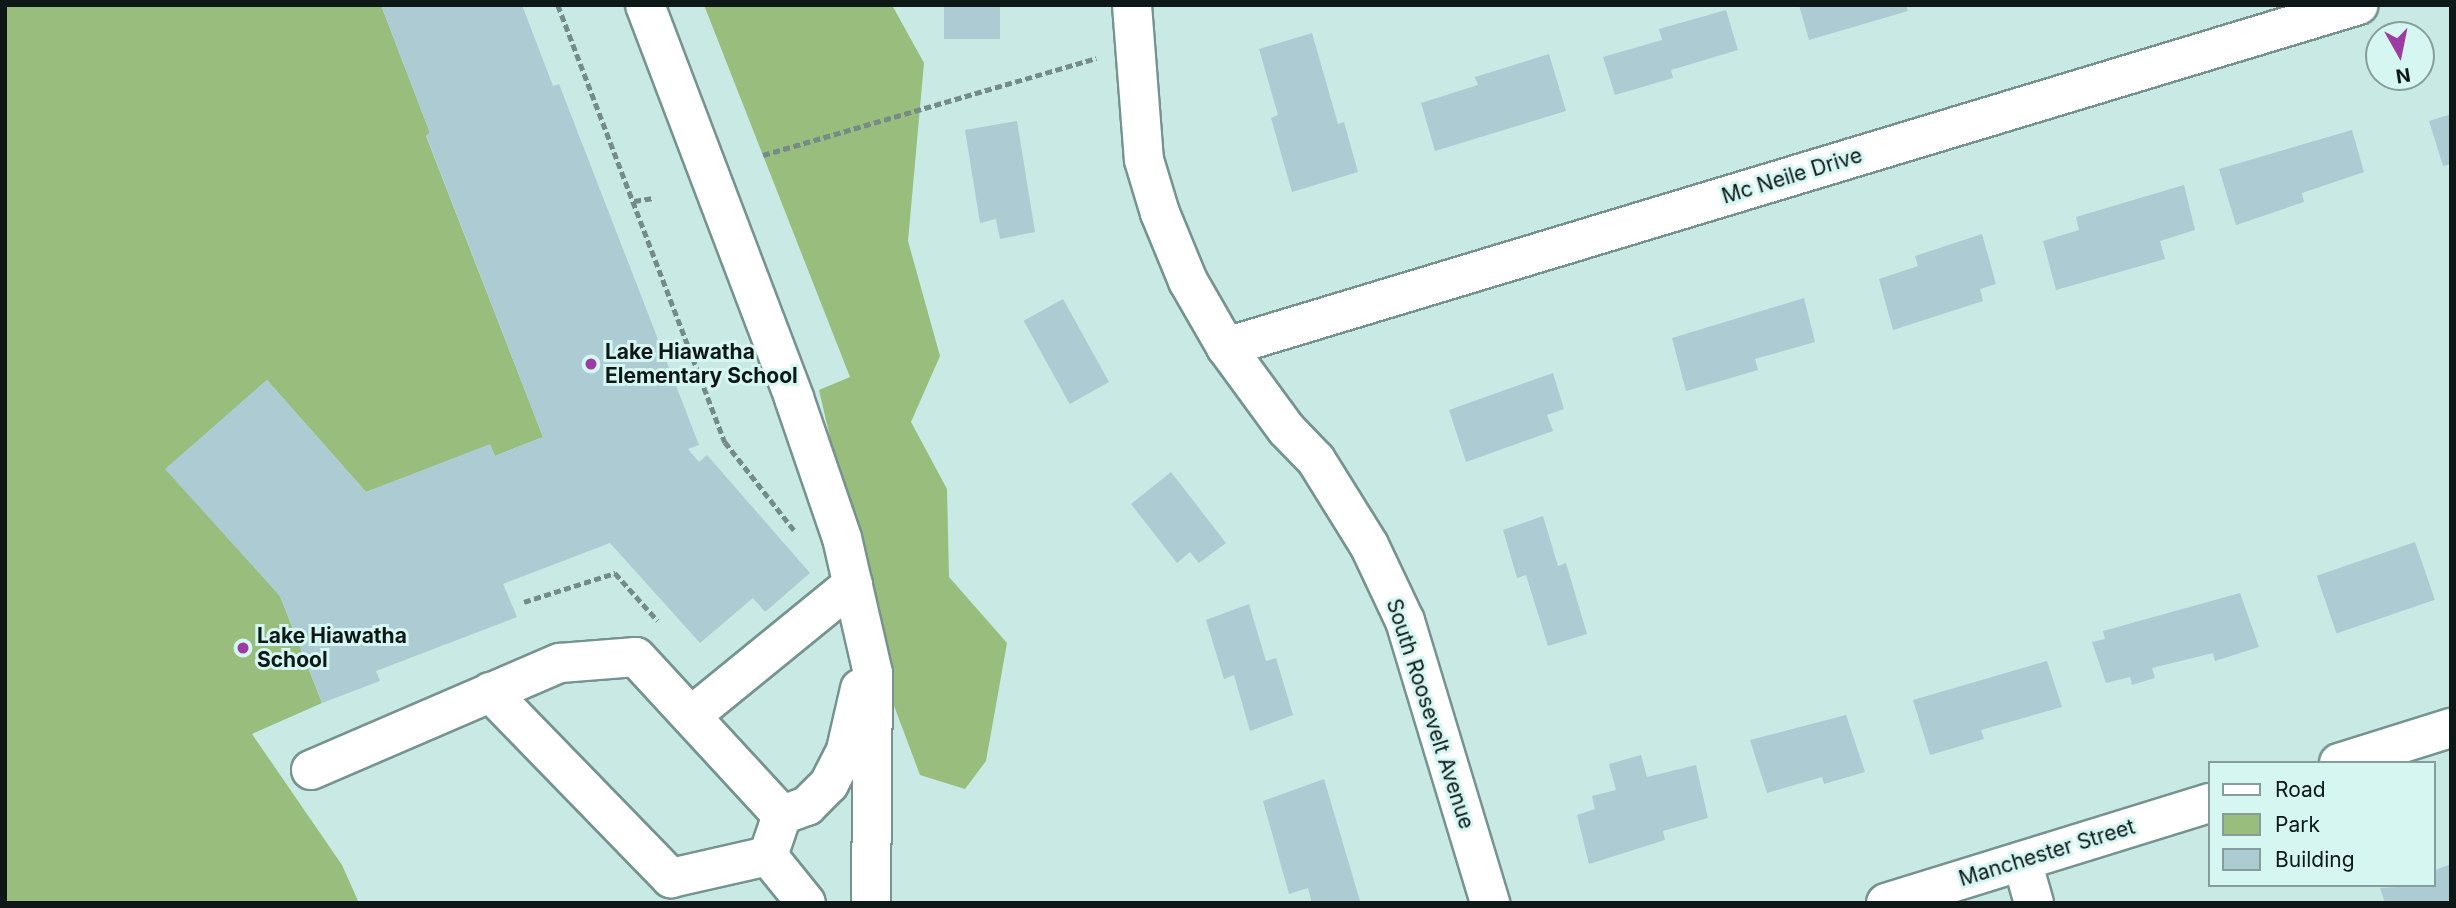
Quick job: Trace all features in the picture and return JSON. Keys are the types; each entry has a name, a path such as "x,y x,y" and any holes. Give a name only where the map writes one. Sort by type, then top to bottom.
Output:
{"street":[{"path":"645,5 794,398 853,584 873,673 876,746 871,903"},
{"name":"South Roosevelt Avenue","path":"1132,5 1144,160 1188,281 1226,347 1286,429 1316,460 1369,545 1405,621 1490,903"},
{"name":"Mc Neile Drive","path":"1226,347 2359,5"},
{"path":"691,716 853,584"},
{"path":"768,856 782,816 807,806 830,784 846,750 860,691 865,638"},
{"path":"312,770 560,663 636,657 782,816"},
{"path":"490,692 671,878 768,856"},
{"path":"2345,761 2451,728"},
{"name":"Manchester Street","path":"1886,903 2208,803"},
{"path":"768,856 806,903"},
{"path":"2022,861 2034,903"}],"path":[{"path":"558,5 725,442 802,540"},
{"path":"763,155 1100,57"},
{"path":"634,201 652,198"}],"green space":[{"path":"5,5 381,5 430,133 426,136 543,437 495,456 490,445 366,492 267,380 166,469 280,596 322,703 252,734 342,865 359,903 5,903"},
{"path":"704,5 892,5 924,63 908,241 940,356 911,422 947,489 949,577 1007,643 986,761 965,789 920,775 890,695 819,390 850,377"}],"building":[{"name":"Lake Hiawatha Elementary School","path":"381,5 522,5 553,86 559,84 699,445 688,449 699,462 707,455 810,573 765,612 753,598 700,643 610,543 503,584 517,617 376,671 380,681 322,703 280,596 165,469 267,380 366,492 490,444 495,456 543,437 426,135 430,133"},
{"path":"944,5 1000,5 1000,39 944,39"},
{"path":"1799,5 1906,5 1908,11 1809,40"},
{"path":"1726,10 1738,50 1671,70 1673,78 1615,95 1603,57 1662,40 1659,29"},
{"path":"1312,33 1338,124 1344,122 1358,172 1292,192 1271,118 1278,115 1259,49"},
{"path":"1549,54 1566,111 1435,151 1421,103 1478,85 1475,77"},
{"path":"2451,114 2451,164 2443,166 2429,121"},
{"path":"1017,121 1035,232 1000,239 996,219 980,223 965,130"},
{"path":"2352,130 2364,172 2302,193 2304,202 2236,225 2219,169"},
{"path":"2184,185 2195,230 2160,241 2165,259 2056,290 2043,241 2079,230 2076,217"},
{"path":"1982,234 1996,284 1980,289 1983,301 1893,330 1879,279 1918,266 1915,256"},
{"path":"1804,298 1815,342 1755,359 1758,370 1686,391 1672,338"},
{"path":"1063,299 1109,382 1070,404 1024,321"},
{"path":"1553,373 1564,409 1547,415 1553,431 1466,462 1449,410"},
{"path":"1171,472 1226,543 1199,563 1190,552 1177,563 1131,504"},
{"path":"1543,516 1558,566 1566,563 1587,634 1548,646 1526,575 1517,578 1503,530"},
{"path":"2415,542 2435,600 2337,634 2317,576"},
{"path":"2240,593 2259,647 2215,661 2213,653 2152,668 2155,678 2132,685 2130,677 2106,683 2092,642 2105,639 2103,631"},
{"path":"1249,604 1266,661 1276,658 1293,715 1250,731 1234,675 1224,679 1206,620"},
{"path":"2047,661 2062,707 1981,730 1984,739 1930,755 1913,700"},
{"path":"1846,715 1865,772 1824,784 1822,777 1767,793 1750,740"},
{"path":"1641,755 1647,777 1696,765 1708,818 1663,831 1665,840 1589,864 1577,815 1595,809 1592,796 1616,790 1609,764"},
{"path":"1324,779 1360,901 1355,903 1312,903 1308,888 1289,894 1263,801"},
{"path":"2451,864 2451,903 2385,903 2380,888 2435,887 2435,870"}],"place":[{"name":"Lake Hiawatha Elementary School","path":"591,364"},
{"name":"Lake Hiawatha School","path":"243,648"}]}
